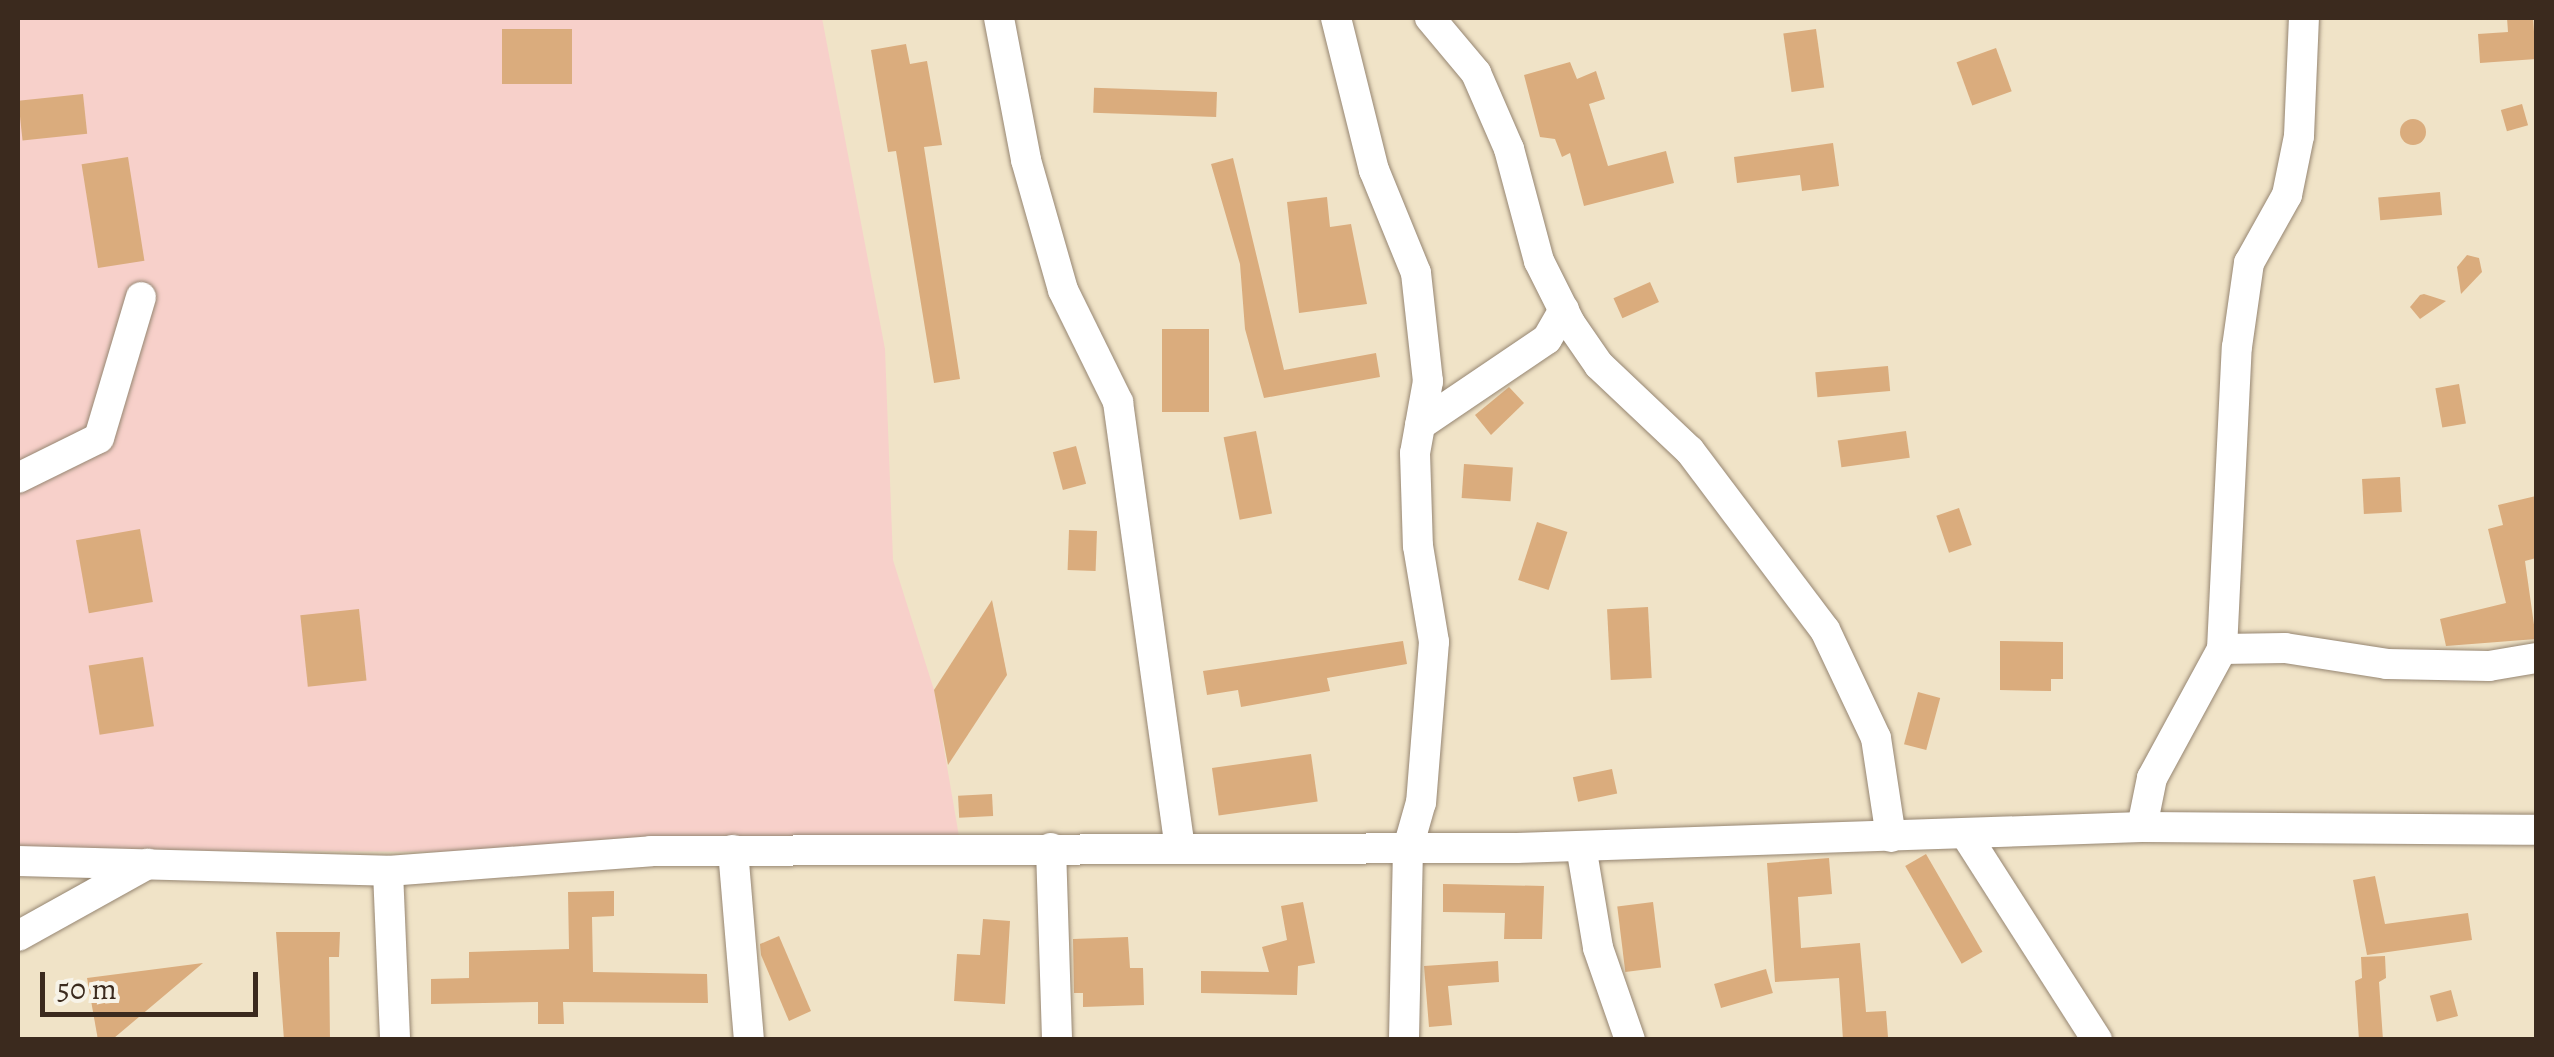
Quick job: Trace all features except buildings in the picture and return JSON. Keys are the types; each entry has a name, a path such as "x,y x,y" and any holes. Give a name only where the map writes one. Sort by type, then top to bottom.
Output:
{"street":[{"path":"999,18 1026,160 1063,290 1118,402 1180,847"},
{"path":"1336,18 1374,170 1416,272 1428,381 1420,424 1418,546 1434,642 1421,802 1408,848 1404,1040"},
{"path":"1430,18 1476,73 1509,149 1539,261 1599,365 1690,451 1755,529 1825,630 1876,738 1891,837"},
{"path":"2142,827 2152,778 2222,650 2238,346 2250,263 2290,180 2304,18"},
{"path":"18,478 99,438 141,297"},
{"path":"1420,424 1547,339 1564,310"},
{"path":"2222,650 2286,648 2387,664 2490,666 2536,658"},
{"path":"18,861 388,871 733,850 1581,846 1966,836 2142,827 2536,830"},
{"path":"1966,836 2097,1040"},
{"path":"1581,846 1598,948 1630,1040"},
{"path":"1052,848 1057,1040"},
{"path":"733,850 749,1040"},
{"path":"18,936 151,863"},
{"path":"388,871 395,1040"}],"shaded area":[{"path":"18,18 822,18 885,349 893,560 934,690 962,854 18,850"}]}
